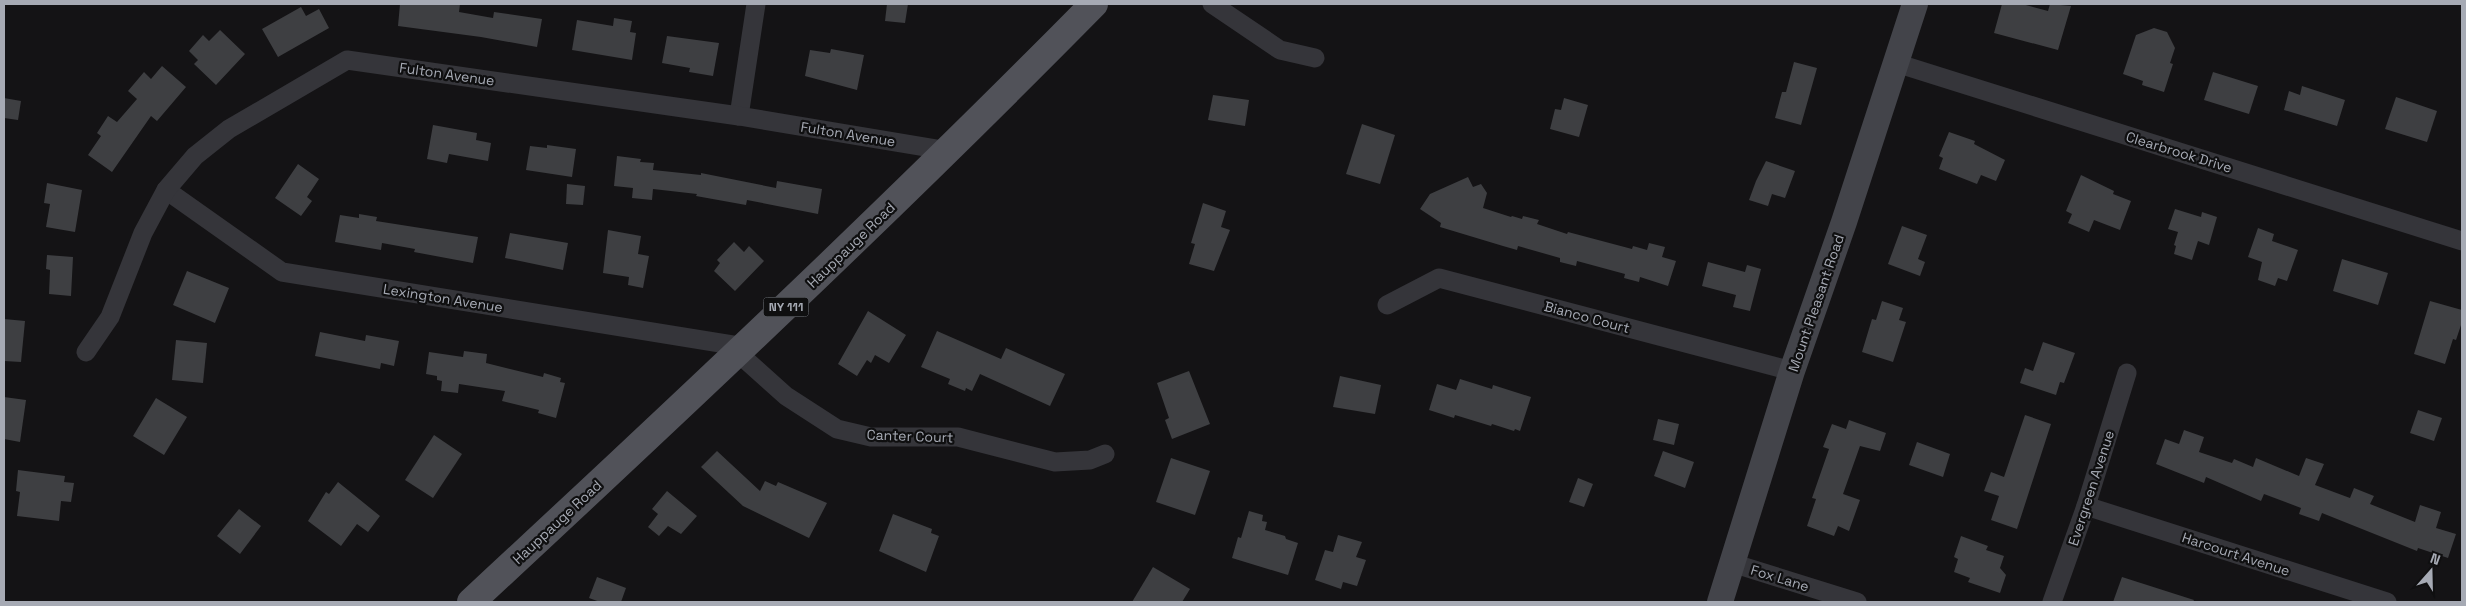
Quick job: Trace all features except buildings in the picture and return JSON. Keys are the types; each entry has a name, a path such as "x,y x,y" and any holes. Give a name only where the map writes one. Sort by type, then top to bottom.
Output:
{"main road":[{"name":"Hauppauge Road","path":"471,602 741,350 949,151 1094,4"}],"street":[{"path":"739,116 756,4"},
{"path":"1212,4 1280,50 1315,58"},
{"name":"Mount Pleasant Road","path":"1720,602 1792,371 1844,222 1915,4"},
{"name":"Fulton Avenue","path":"86,352 110,317 143,233 166,190 195,156 229,129 347,60 739,116 949,151"},
{"name":"Clearbrook Drive","path":"1896,63 2462,241"},
{"name":"Lexington Avenue","path":"166,190 282,272 741,350"},
{"name":"Bianco Court","path":"1387,305 1438,278 1792,371"},
{"name":"Canter Court","path":"741,350 786,396 837,429 872,437 958,437 1055,462 1090,460 1105,454"},
{"name":"Evergreen Avenue","path":"2052,602 2086,506 2127,373"},
{"name":"Harcourt Avenue","path":"2086,506 2386,602"},
{"name":"Fox Lane","path":"1732,563 1857,602"}]}
